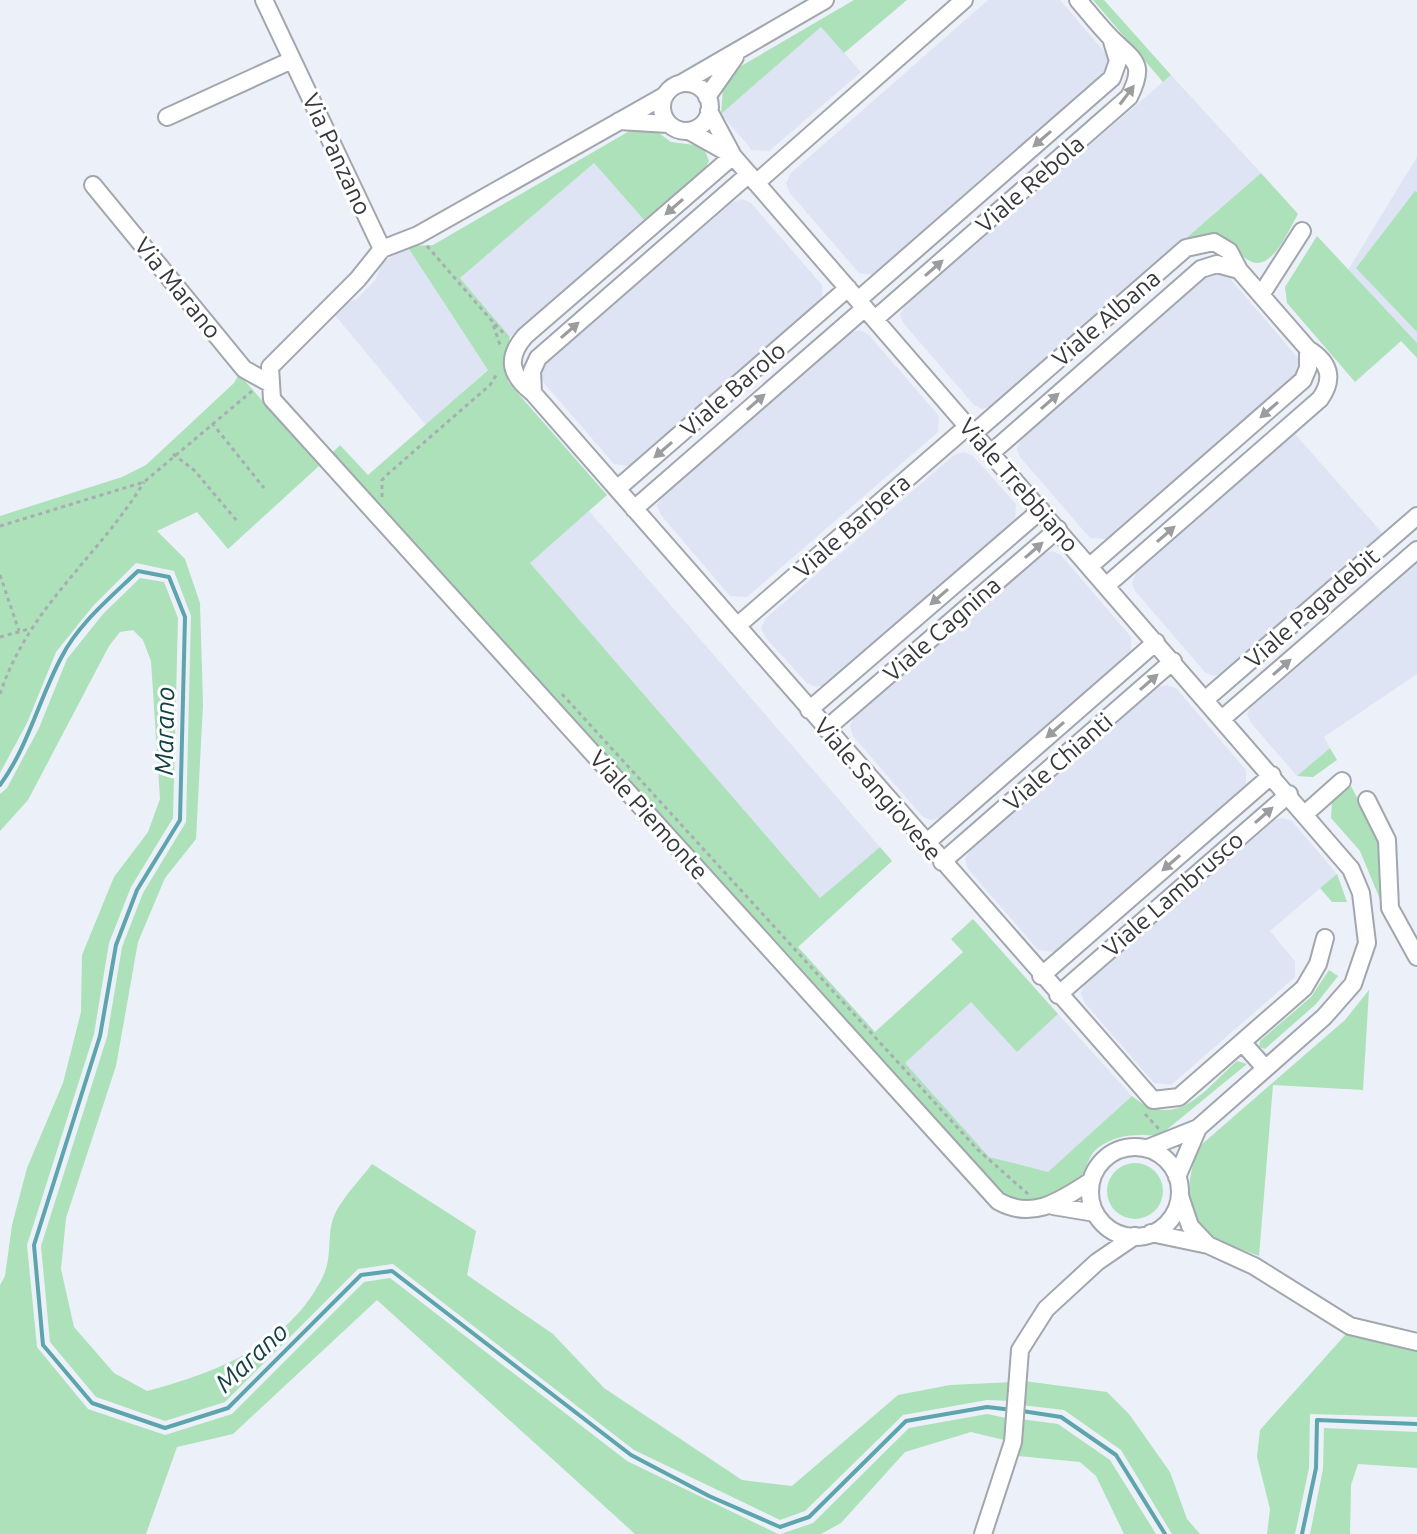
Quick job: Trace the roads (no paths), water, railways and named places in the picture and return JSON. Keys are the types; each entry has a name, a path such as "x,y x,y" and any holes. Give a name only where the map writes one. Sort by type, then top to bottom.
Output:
{"street":[{"name":"Via Panzano","path":"264,0 382,249"},
{"path":"269,383 270,367 358,279 382,249 418,235 664,96 825,0"},
{"path":"533,393 532,371 538,358 964,0"},
{"name":"Viale Rebola","path":"862,304 1129,97 1139,78 1134,57 1111,38 1078,0"},
{"name":"Viale Rebola","path":"862,304 1112,78 1118,61 1111,38"},
{"path":"617,120 668,124 689,131 702,125 708,104 738,52"},
{"path":"167,117 292,60"},
{"path":"682,83 697,86 708,104"},
{"path":"664,96 662,111 668,124"},
{"name":"Viale Trebbiano","path":"708,104 733,156 1306,813 1351,869 1361,893 1367,943 1361,966 1340,1001 1198,1128 1148,1148"},
{"name":"Viale Trebbiano","path":"689,131 733,156"},
{"name":"Viale Sangiovese","path":"733,156 509,348 517,381 533,393 1041,976 1153,1100 1179,1097 1304,988 1318,964 1325,938"},
{"name":"Via Marano","path":"93,185 244,369 269,383"},
{"path":"1261,295 1302,231"},
{"name":"Viale Albana","path":"971,429 1186,248 1214,242 1229,251 1239,270 1308,349 1323,358 1329,374 1329,386 1320,399 1107,585"},
{"name":"Viale Albana","path":"991,453 1201,269 1217,264 1239,270"},
{"name":"Viale Barolo","path":"617,489 862,304"},
{"name":"Viale Barolo","path":"634,509 862,304"},
{"path":"1090,566 1303,380 1308,368 1308,349"},
{"name":"Viale Piemonte","path":"269,383 272,399 296,428 981,1183 1009,1207 1032,1209 1053,1206 1099,1218"},
{"name":"Viale Barbera","path":"737,626 971,429"},
{"name":"Viale Cagnina","path":"809,710 1041,510"},
{"name":"Viale Pagadebit","path":"1206,699 1417,516"},
{"name":"Viale Cagnina","path":"826,729 1058,529"},
{"name":"Viale Pagadebit","path":"1223,718 1417,550"},
{"name":"Viale Chianti","path":"926,843 1156,642"},
{"name":"Viale Chianti","path":"942,862 1173,661"},
{"name":"Viale Lambrusco","path":"1041,976 1272,775"},
{"path":"1306,813 1342,781"},
{"name":"Viale Lambrusco","path":"1058,995 1289,794"},
{"path":"1367,800 1387,840 1390,908 1417,957"},
{"path":"1242,1042 1265,1068"},
{"name":"Viale Trebbiano","path":"1177,1177 1198,1128"},
{"path":"1097,1262 1104,1242 1091,1181 1097,1167 1119,1149 1148,1148 1171,1165 1190,1226 1208,1245"},
{"name":"Viale Piemonte","path":"1053,1206 1091,1181"},
{"path":"983,1534 1013,1442 1020,1350 1030,1331 1046,1309 1097,1262 1171,1218 1179,1195"},
{"path":"1099,1218 1123,1235 1208,1245 1254,1266 1350,1326 1417,1342"}],"waterway":[{"name":"Marano","path":"0,785 26,739 61,658 76,634 138,571 169,577 185,617 180,820 137,890 116,945 100,1036 34,1245 43,1345 92,1403 165,1428 228,1408 361,1275 392,1271 631,1455 709,1496 780,1527 809,1517 906,1421 987,1407 1013,1410"},
{"name":"Marano","path":"1022,1411 1061,1417 1116,1455 1165,1534"},
{"name":"Marano","path":"1302,1534 1316,1468 1317,1420 1417,1424"}]}
